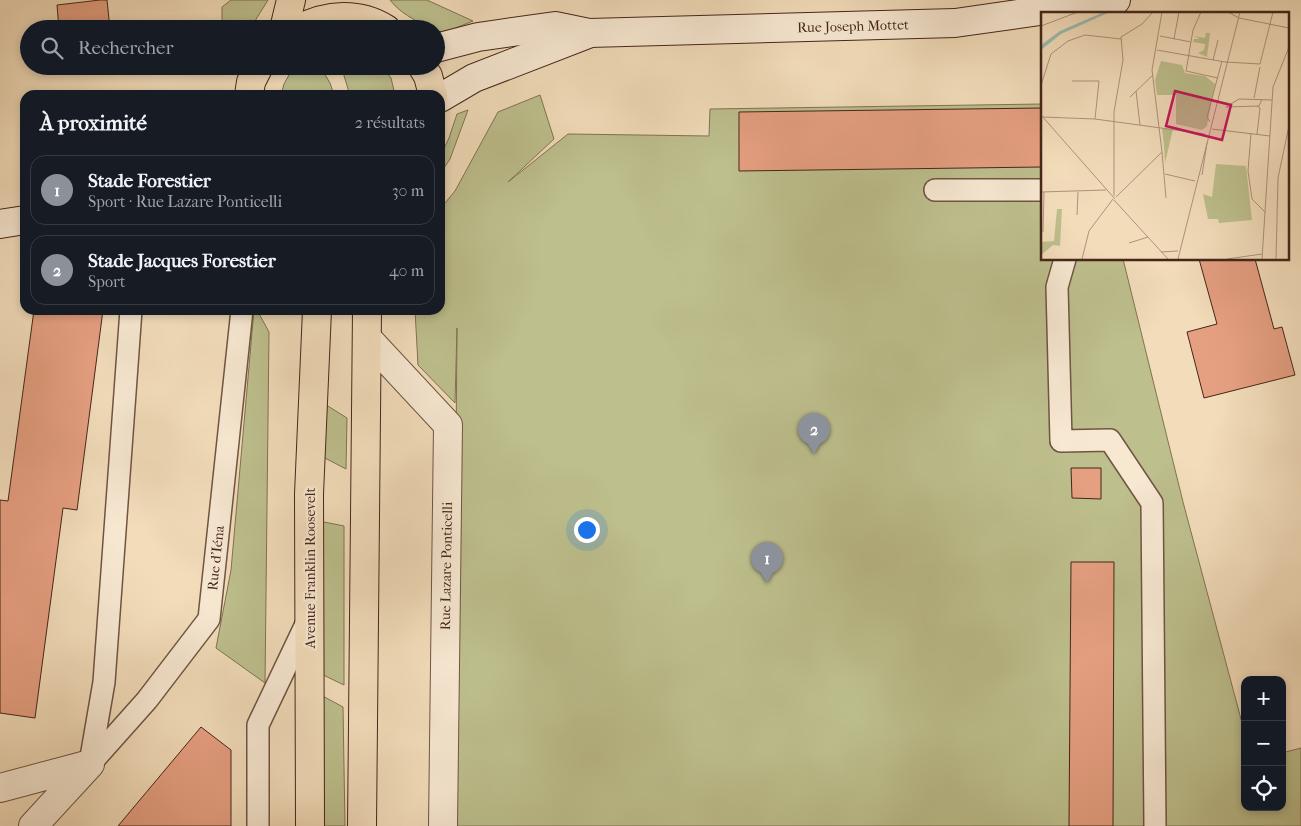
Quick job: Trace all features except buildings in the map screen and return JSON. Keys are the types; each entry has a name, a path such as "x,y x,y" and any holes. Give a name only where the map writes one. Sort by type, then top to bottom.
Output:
{"main road":[{"path":"286,20 291,0"},
{"path":"325,20 334,17 372,17"},
{"path":"250,90 254,75"},
{"path":"427,75 432,90"},
{"name":"Avenue Franklin Roosevelt","path":"310,826 309,494 317,315"},
{"path":"362,826 367,315"}],"street":[{"name":"Rue Joseph Mottet","path":"445,46 478,37 555,26 589,33 955,24 1116,0"},
{"name":"Rue Joseph Mottet","path":"445,95 474,78 589,33"},
{"path":"0,224 20,221"},
{"name":"Rue Lazare Ponticelli","path":"367,338 448,425 444,826"},
{"path":"0,788 90,764"},
{"path":"33,826 90,764"}],"lane":[{"path":"935,190 1041,190"},
{"path":"1065,260 1057,287 1061,441 1110,440 1152,503 1156,826"},
{"path":"90,764 104,682 132,315"},
{"name":"Rue d'Iéna","path":"90,764 147,700 209,619 241,315"},
{"path":"258,826 258,725 309,618"}],"green space":[{"path":"231,0 268,0 256,20 222,20 222,7"},
{"path":"390,0 427,0 473,21 445,32 445,20 415,20 395,6"},
{"path":"289,75 325,75 332,90 282,90"},
{"path":"344,75 389,75 394,90 348,90"},
{"path":"540,95 554,139 508,182 568,134 709,136 710,109 1041,104 1041,260 1123,260 1183,502 1241,719 1241,811 1286,811 1286,752 1301,748 1301,826 453,826 457,328 455,403 418,365 415,315 445,315 445,203 455,191 498,112"},
{"path":"468,110 450,159 445,166 445,146 457,114"},
{"path":"254,315 260,315 269,332 265,683 216,648 231,570"},
{"path":"323,403 347,418 346,469 321,456"},
{"path":"319,521 344,526 344,685 319,673"},
{"path":"319,694 343,707 345,826 322,826"}],"place":[{"name":"Stade Jacques Forestier","path":"814,454"},
{"name":"Stade Forestier","path":"767,583"}]}
